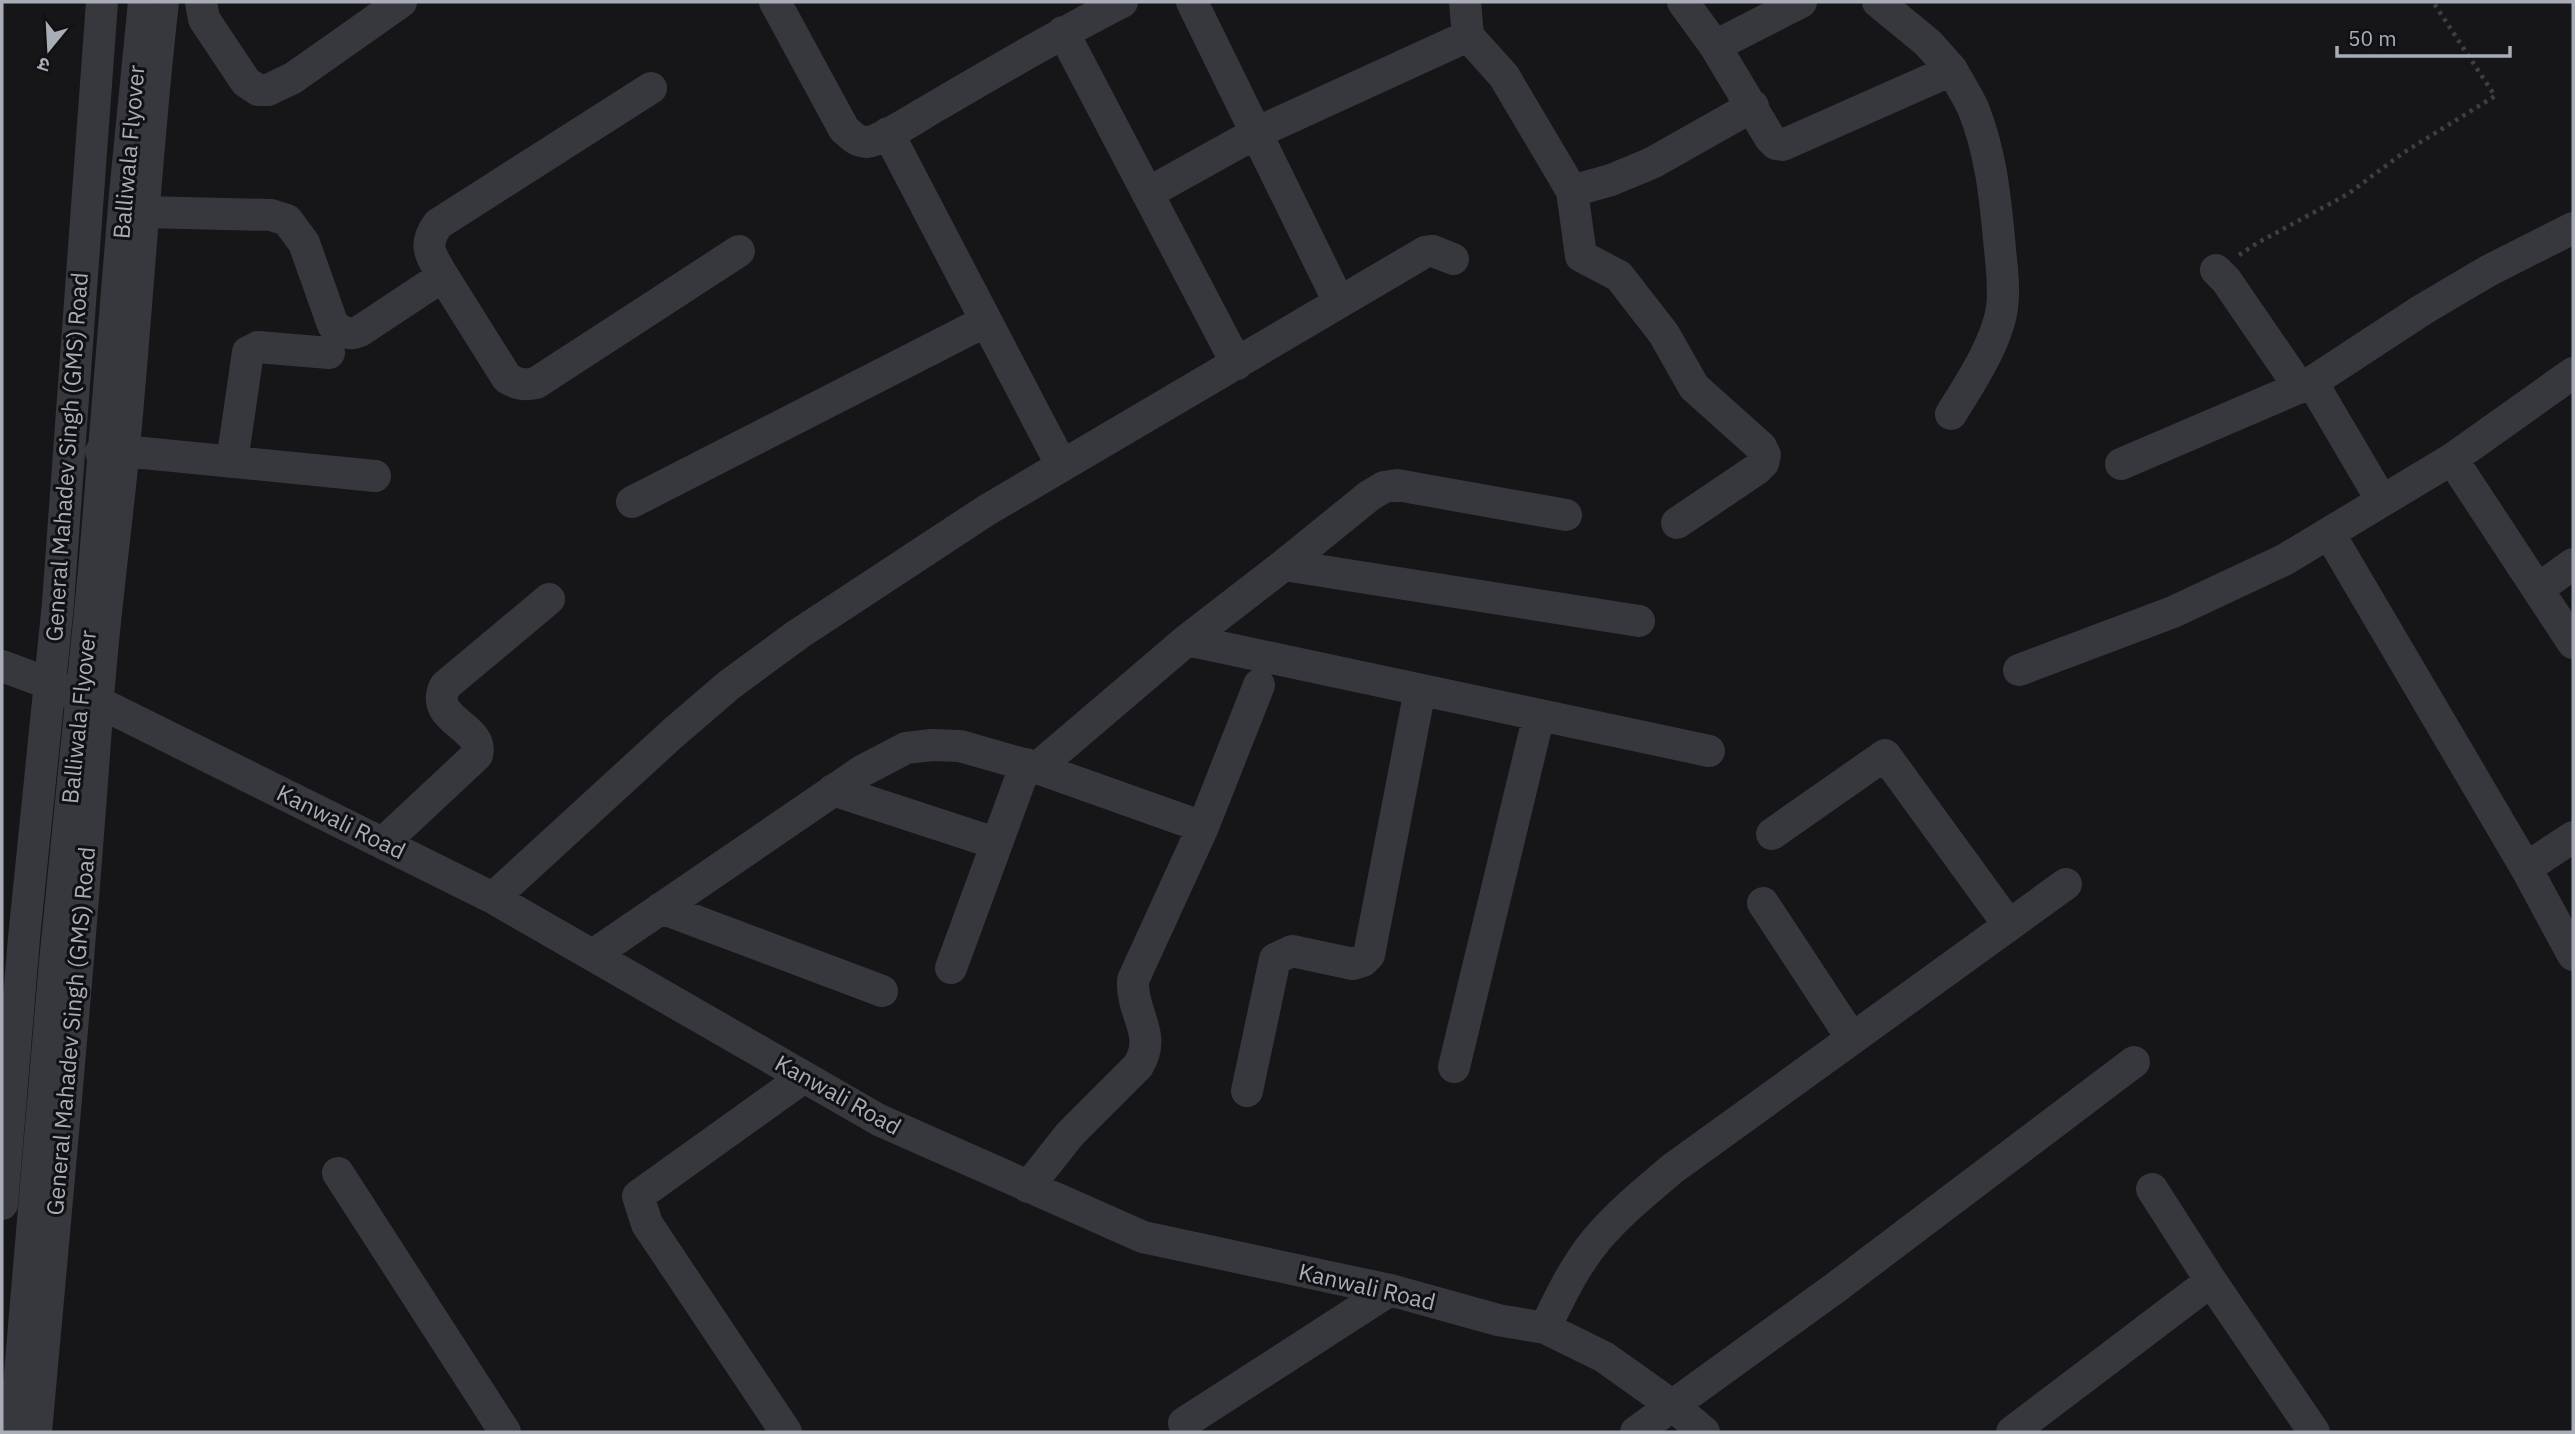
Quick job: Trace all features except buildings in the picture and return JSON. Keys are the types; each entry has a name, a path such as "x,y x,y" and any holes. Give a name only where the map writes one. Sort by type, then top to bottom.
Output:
{"street":[{"name":"General Mahadev Singh (GMS) Road","path":"2,1204 23,945 58,603 102,2"},
{"name":"Balliwala Flyover","path":"2,1409 129,2"},
{"name":"Balliwala Flyover","path":"15,1432 55,962 94,571 144,2"},
{"name":"General Mahadev Singh (GMS) Road","path":"36,1432 98,702 145,212 150,117 163,2"},
{"path":"201,2 204,19 246,82 258,90 268,90 293,78 401,2"},
{"path":"775,2 844,129 855,139 866,142 888,133 1063,32 1122,2"},
{"path":"1192,2 1339,302"},
{"path":"1465,2 1468,36 1504,76 1572,191 1581,256 1619,276 1664,334 1694,387 1748,434 1765,455 1763,463 1756,469 1677,523"},
{"path":"1683,2 1715,46 1776,144 1783,145 1952,70"},
{"path":"1715,46 1801,2"},
{"path":"1878,2 1928,43 1952,70 1972,106 1985,146 1994,191 2002,310 1974,376 1951,414"},
{"path":"1063,32 1237,364"},
{"path":"1147,193 1256,133 1468,36"},
{"path":"651,88 438,224 430,234 428,245 443,276 507,377 518,384 528,385 536,383 739,250"},
{"path":"1572,191 1611,180 1652,163 1753,106"},
{"path":"888,133 1062,466"},
{"path":"145,212 271,215 286,220 304,243 333,325 342,332 352,334 360,331 443,276"},
{"path":"2121,464 2306,385 2488,271 2573,228"},
{"path":"493,898 729,685 797,635 964,524 1425,252 1433,251 1453,259"},
{"path":"2216,270 2306,385 2382,501"},
{"path":"632,502 986,321"},
{"path":"233,462 248,352 258,348 329,354"},
{"path":"75,361 103,374 131,368"},
{"path":"2019,670 2173,612 2284,559 2452,459 2573,373"},
{"path":"68,452 123,451 375,476"},
{"path":"2452,459 2573,643"},
{"path":"951,968 995,843 1032,766 1369,496 1384,486 1397,485 1566,515"},
{"path":"2329,533 2526,867 2573,955"},
{"path":"2538,589 2573,564"},
{"path":"1284,565 1639,621"},
{"path":"384,842 477,755 479,748 476,741 441,704 440,696 445,686 549,599"},
{"path":"1187,640 1709,751"},
{"name":"Kanwali Road","path":"2,666 98,702 493,898 879,1120 1143,1237 1390,1290 1498,1320 1545,1328 1604,1357 1673,1406 1704,1432"},
{"path":"1028,1186 1070,1134 1138,1066 1144,1055 1147,1042 1134,1004 1133,980 1203,827 1259,685"},
{"path":"1247,1091 1275,959 1292,951 1353,964 1363,961 1369,955 1420,690"},
{"path":"1454,1067 1539,715"},
{"path":"593,955 833,790 886,756 906,748 960,746 1032,766 1203,827"},
{"path":"1772,834 1885,755 2008,924"},
{"path":"833,790 995,843"},
{"path":"34,837 88,842"},
{"path":"2526,867 2573,837"},
{"path":"1545,1328 1567,1283 1596,1240 1634,1201 1672,1168 2066,884"},
{"path":"1763,903 1851,1037"},
{"path":"661,908 882,990"},
{"path":"23,945 79,950"},
{"path":"1636,1432 1835,1288 2134,1062"},
{"path":"786,1432 647,1224 638,1196 804,1077"},
{"path":"338,1173 505,1432"},
{"path":"2152,1189 2314,1432"},
{"path":"2012,1432 2211,1281"},
{"path":"1184,1423 1390,1290"}],"path":[{"path":"2216,270 2259,242 2348,194 2403,153 2496,96 2433,2"}]}
